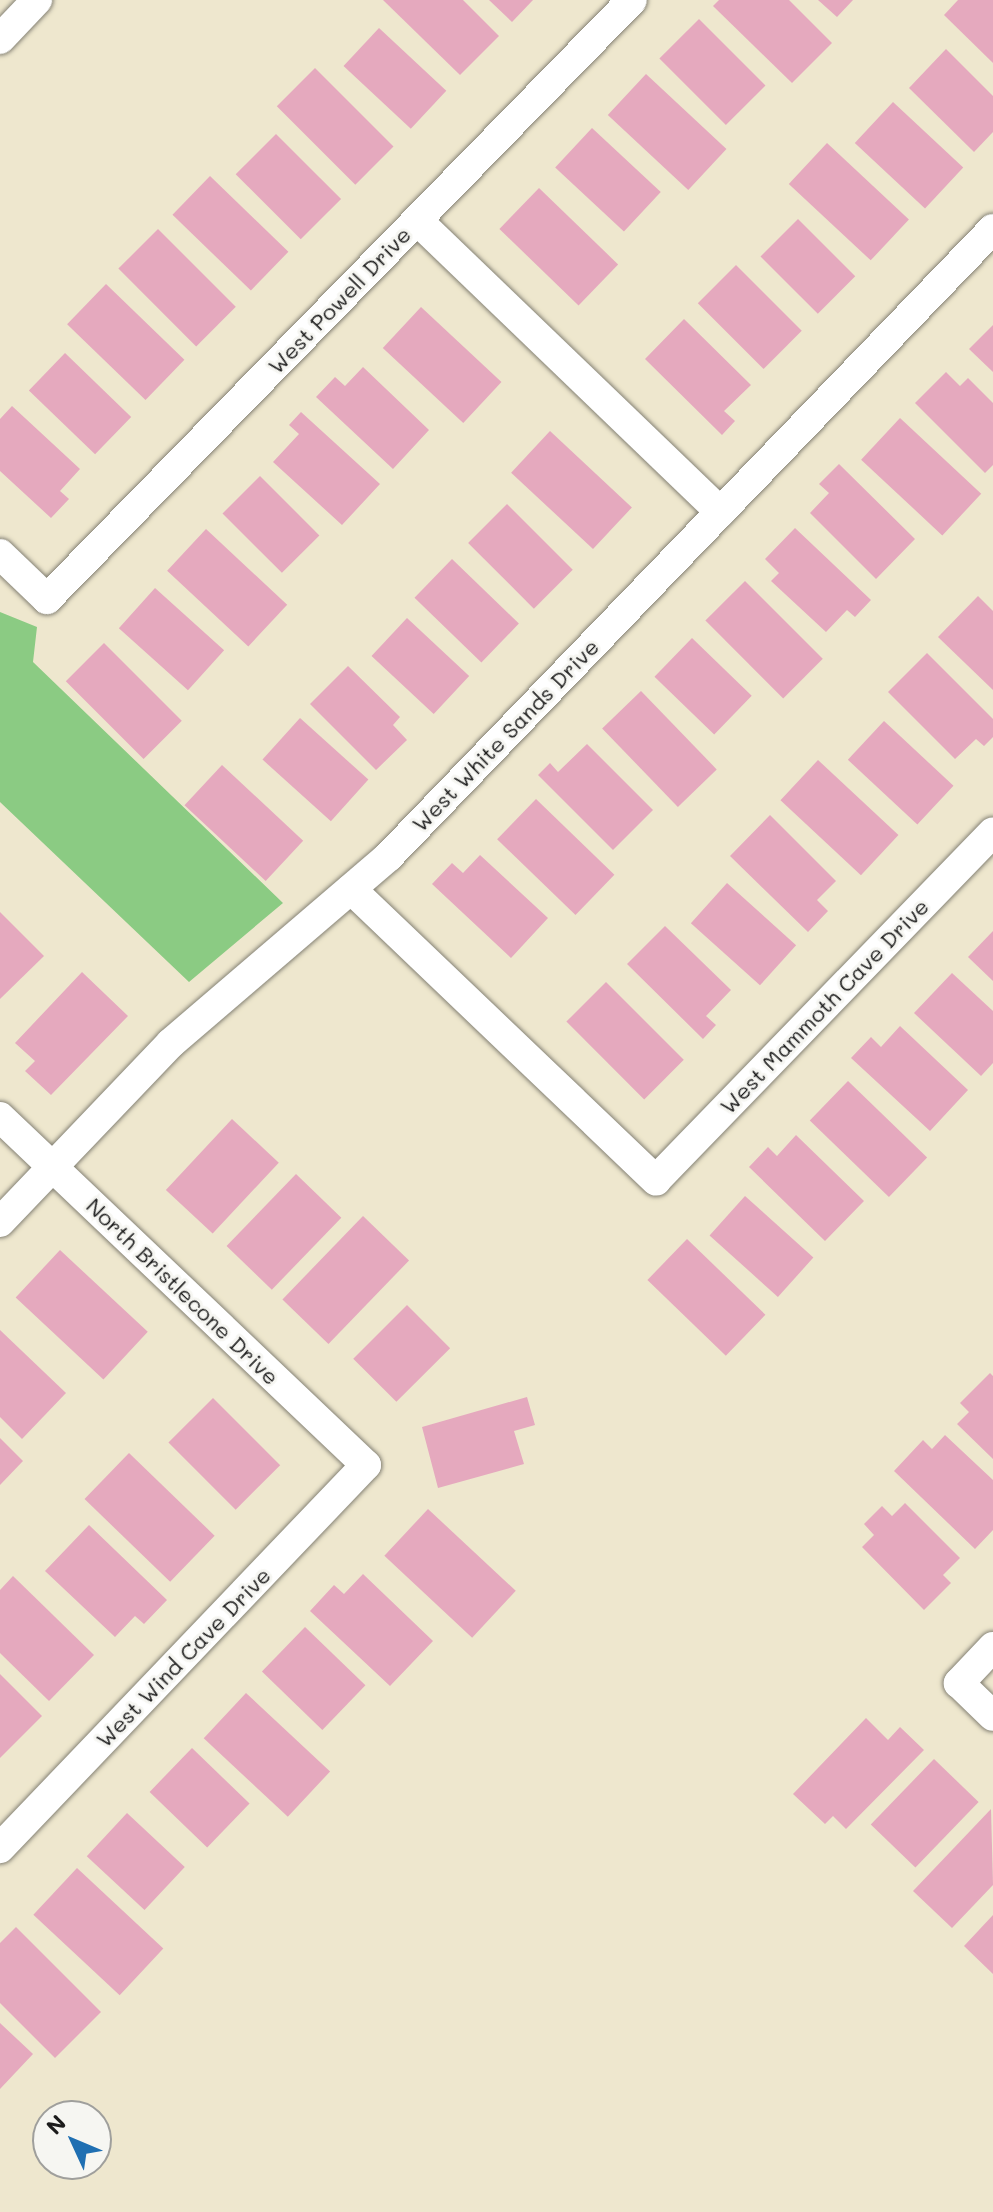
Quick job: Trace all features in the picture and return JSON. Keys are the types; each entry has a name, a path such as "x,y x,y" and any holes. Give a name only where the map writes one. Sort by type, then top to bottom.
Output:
{"street":[{"path":"0,39 37,0"},
{"name":"West Powell Drive","path":"0,554 47,599 632,0"},
{"path":"417,220 720,512"},
{"name":"West White Sands Drive","path":"0,1222 171,1043 351,889 993,229"},
{"name":"West Mammoth Cave Drive","path":"351,889 656,1180 993,832"},
{"name":"North Bristlecone Drive","path":"0,1117 366,1465"},
{"name":"West Wind Cave Drive","path":"0,1848 366,1465"},
{"path":"993,1647 959,1683 993,1716"}],"green space":[{"path":"0,612 37,627 33,662 283,903 189,982 0,802"}],"building":[{"path":"383,0 463,0 499,36 460,75"},
{"path":"489,0 533,0 512,22"},
{"path":"719,0 789,0 832,43 792,83 713,6"},
{"path":"818,0 853,0 837,17"},
{"path":"958,0 993,0 993,63 944,15"},
{"path":"699,19 765,85 726,125 659,59"},
{"path":"379,28 446,91 411,129 344,66"},
{"path":"946,49 993,96 993,132 974,152 909,88"},
{"path":"315,68 393,146 355,185 277,106"},
{"path":"646,74 726,149 688,190 608,115"},
{"path":"893,102 963,167 925,208 855,143"},
{"path":"592,128 661,192 624,232 555,167"},
{"path":"276,134 341,199 301,239 236,174"},
{"path":"827,143 909,219 871,260 789,184"},
{"path":"210,176 288,252 251,291 172,215"},
{"path":"539,188 618,264 579,305 499,229"},
{"path":"798,219 855,276 818,314 761,256"},
{"path":"158,229 236,307 196,346 118,269"},
{"path":"736,265 802,331 764,369 698,303"},
{"path":"106,284 184,360 146,400 67,324"},
{"path":"421,307 501,382 463,423 383,348"},
{"path":"684,319 751,385 724,411 735,421 722,435 645,359"},
{"path":"993,325 993,372 969,349"},
{"path":"65,353 131,417 95,454 29,390"},
{"path":"363,367 429,430 393,469 316,397 335,377 345,386"},
{"path":"946,372 960,386 968,378 993,403 993,465 985,473 915,403"},
{"path":"12,406 80,469 60,491 69,499 51,518 0,471 0,419"},
{"path":"301,412 380,484 342,525 273,462 299,434 289,425"},
{"path":"900,418 981,494 942,535 861,460"},
{"path":"550,431 632,507 593,549 511,473"},
{"path":"839,464 915,539 876,579 810,513 829,493 819,484"},
{"path":"260,476 319,535 282,573 223,513"},
{"path":"507,504 573,570 534,609 468,543"},
{"path":"795,528 871,600 855,617 847,610 826,632 771,581 779,573 765,559"},
{"path":"206,529 287,605 248,646 167,571"},
{"path":"452,559 519,624 481,662 414,598"},
{"path":"745,581 823,659 783,698 705,621"},
{"path":"155,588 224,650 188,690 119,628"},
{"path":"978,596 993,611 993,690 938,637"},
{"path":"407,618 469,676 434,714 372,656"},
{"path":"692,638 752,696 714,735 654,677"},
{"path":"104,643 182,721 144,759 66,681"},
{"path":"927,653 993,719 993,737 984,746 976,739 955,759 888,692"},
{"path":"348,666 400,717 393,725 407,740 376,770 310,704"},
{"path":"641,691 717,769 678,807 602,729"},
{"path":"300,718 368,780 331,821 263,760"},
{"path":"884,721 953,786 917,825 848,760"},
{"path":"587,744 653,810 613,850 538,775 550,763 558,772"},
{"path":"818,760 898,835 861,875 780,800"},
{"path":"222,765 303,841 266,881 184,805"},
{"path":"536,799 614,875 576,915 497,839"},
{"path":"770,815 836,881 817,900 828,911 808,932 730,856"},
{"path":"480,855 548,918 511,958 432,884 452,863 463,873"},
{"path":"727,883 796,945 760,985 691,923"},
{"path":"0,912 44,956 0,999"},
{"path":"665,926 731,990 706,1016 716,1025 703,1039 627,964"},
{"path":"993,931 993,981 968,957"},
{"path":"82,972 128,1016 51,1095 25,1071 35,1061 15,1043"},
{"path":"952,973 993,1011 993,1063 981,1076 914,1013"},
{"path":"606,982 684,1060 644,1099 566,1022"},
{"path":"900,1026 968,1090 930,1131 851,1058 871,1037 881,1047"},
{"path":"848,1081 927,1157 889,1197 810,1121"},
{"path":"232,1119 279,1163 213,1234 166,1190"},
{"path":"796,1135 864,1201 825,1241 749,1167 768,1147 777,1156"},
{"path":"296,1174 341,1218 272,1290 227,1246"},
{"path":"745,1196 813,1258 778,1297 710,1235"},
{"path":"363,1216 409,1260 328,1344 282,1299"},
{"path":"687,1239 765,1315 726,1356 647,1280"},
{"path":"60,1250 148,1332 103,1379 16,1298"},
{"path":"407,1305 450,1348 396,1402 353,1359"},
{"path":"0,1330 66,1393 22,1439 0,1417"},
{"path":"990,1373 993,1376 993,1459 957,1424 969,1412 960,1403"},
{"path":"527,1397 535,1425 514,1431 524,1464 438,1488 422,1427"},
{"path":"213,1398 280,1465 236,1510 168,1443"},
{"path":"945,1435 993,1480 993,1530 975,1549 894,1471 923,1440 932,1449"},
{"path":"0,1438 23,1461 0,1485"},
{"path":"129,1453 215,1536 170,1582 85,1499"},
{"path":"905,1503 960,1558 943,1575 951,1583 924,1610 862,1547 874,1535 864,1524 882,1506 892,1516"},
{"path":"428,1509 516,1591 472,1638 384,1556"},
{"path":"89,1525 167,1600 144,1624 135,1616 115,1637 45,1571"},
{"path":"363,1574 433,1641 390,1686 310,1611 334,1585 344,1594"},
{"path":"13,1576 94,1655 49,1701 0,1653 0,1590"},
{"path":"305,1627 365,1685 322,1730 262,1672"},
{"path":"0,1674 42,1716 0,1758"},
{"path":"246,1693 330,1771 288,1817 204,1738"},
{"path":"866,1718 888,1740 900,1727 924,1750 846,1829 833,1816 825,1824 793,1794"},
{"path":"192,1748 250,1804 207,1847 150,1792"},
{"path":"934,1759 979,1802 915,1868 871,1824"},
{"path":"991,1809 993,1885 952,1928 913,1891"},
{"path":"127,1813 185,1867 145,1910 87,1856"},
{"path":"77,1868 163,1948 120,1995 33,1915"},
{"path":"993,1915 993,1974 964,1946"},
{"path":"16,1927 101,2012 55,2058 0,2003 0,1943"},
{"path":"0,2023 33,2054 0,2089"}]}
